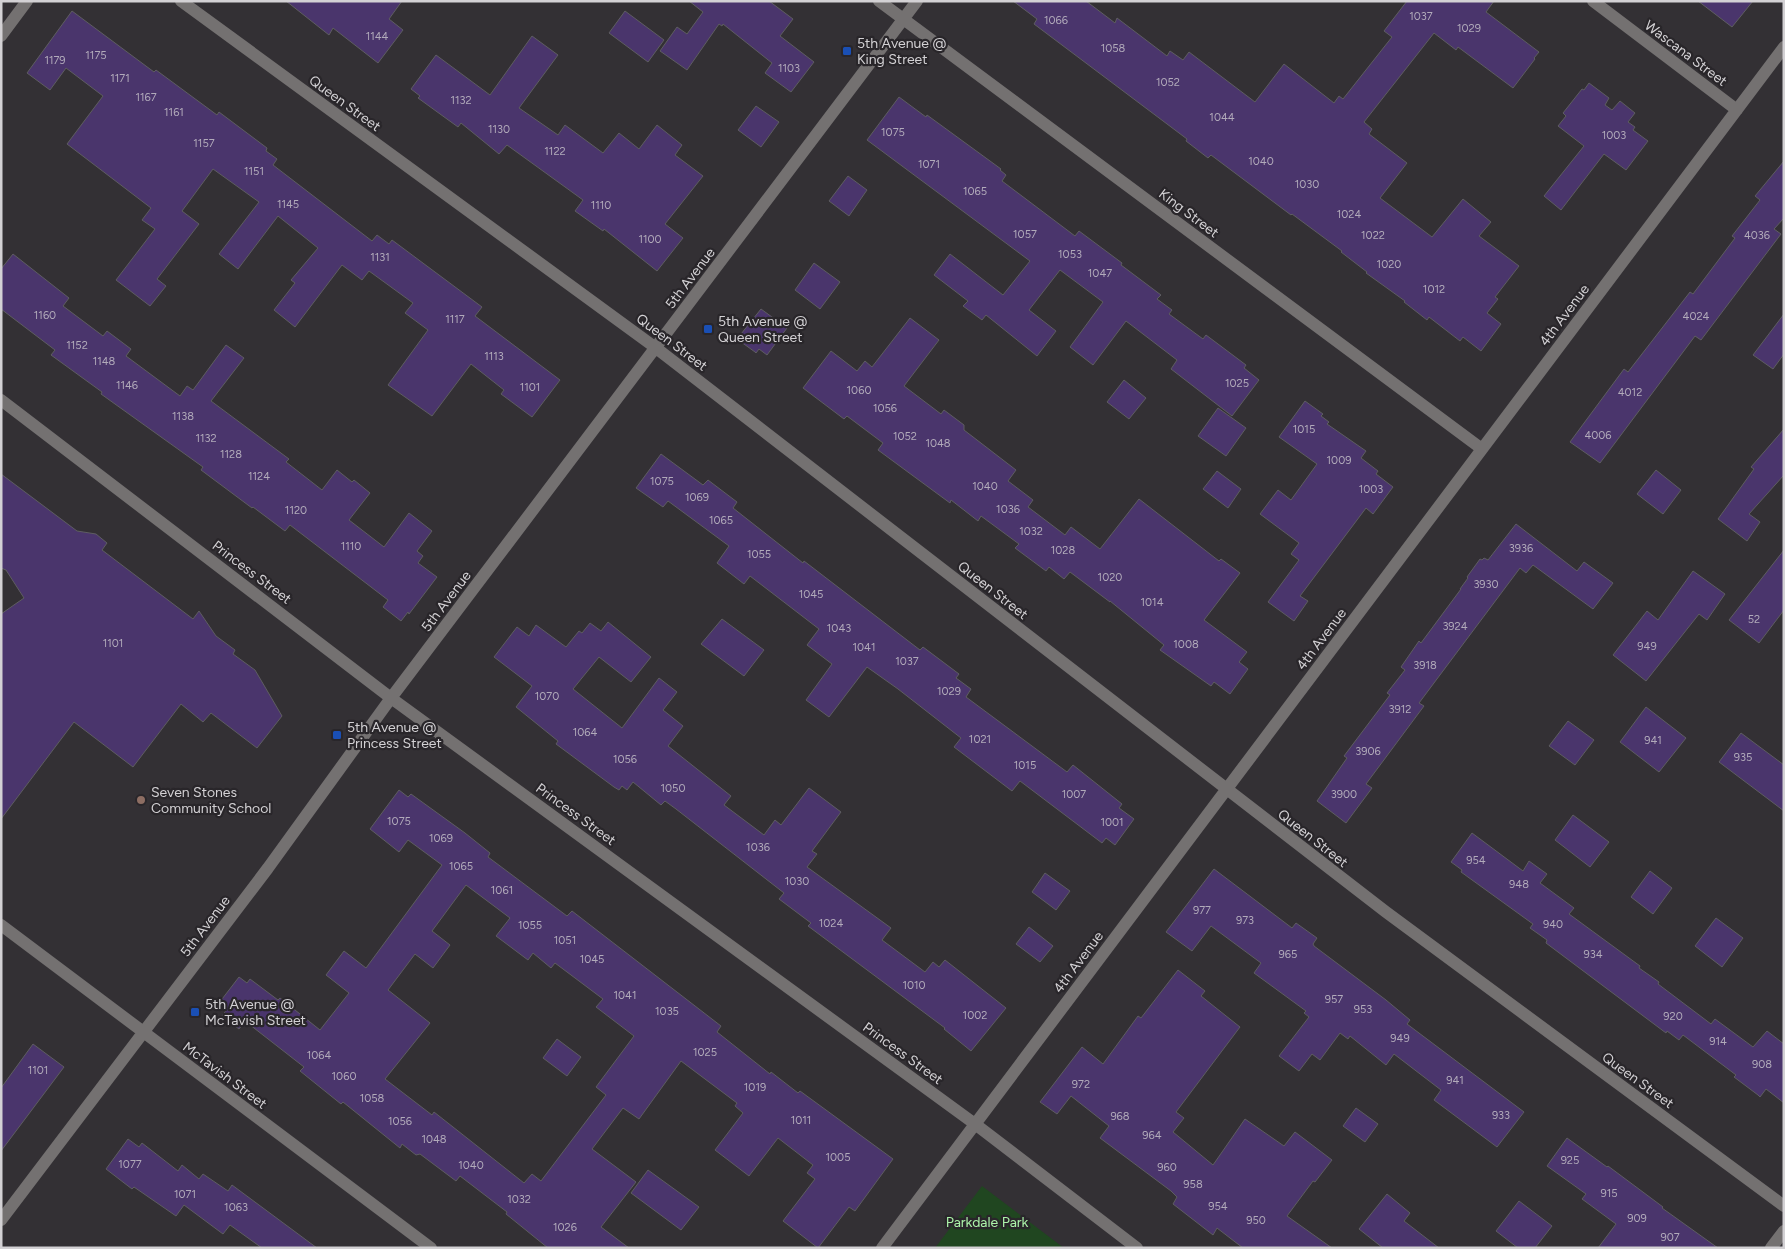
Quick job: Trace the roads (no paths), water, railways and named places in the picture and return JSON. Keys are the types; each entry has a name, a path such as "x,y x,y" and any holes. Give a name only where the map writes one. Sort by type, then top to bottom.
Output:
{"street":[{"path":"1,36 27,1"},
{"name":"Queen Street","path":"181,1 656,348 1386,912 1784,1206"},
{"name":"King Street","path":"879,1 1482,449"},
{"name":"5th Avenue","path":"1,1220 268,868 391,698 917,1"},
{"name":"Wascana Street","path":"1593,1 1737,110"},
{"name":"4th Avenue","path":"882,1248 1784,47"},
{"name":"Princess Street","path":"1,400 391,698 975,1124 1137,1248"},
{"name":"McTavish Street","path":"1,926 431,1248"},
{"path":"1771,1248 1784,1230"}],"place":[{"name":"5th Avenue @ King Street","path":"847,51"},
{"name":"5th Avenue @ Queen Street","path":"708,329"},
{"name":"5th Avenue @ Princess Street","path":"337,735"},
{"name":"Seven Stones Community School","path":"141,800"},
{"name":"5th Avenue @ McTavish Street","path":"195,1012"}],"park label":[{"name":"Parkdale Park","path":"987,1222"}]}
